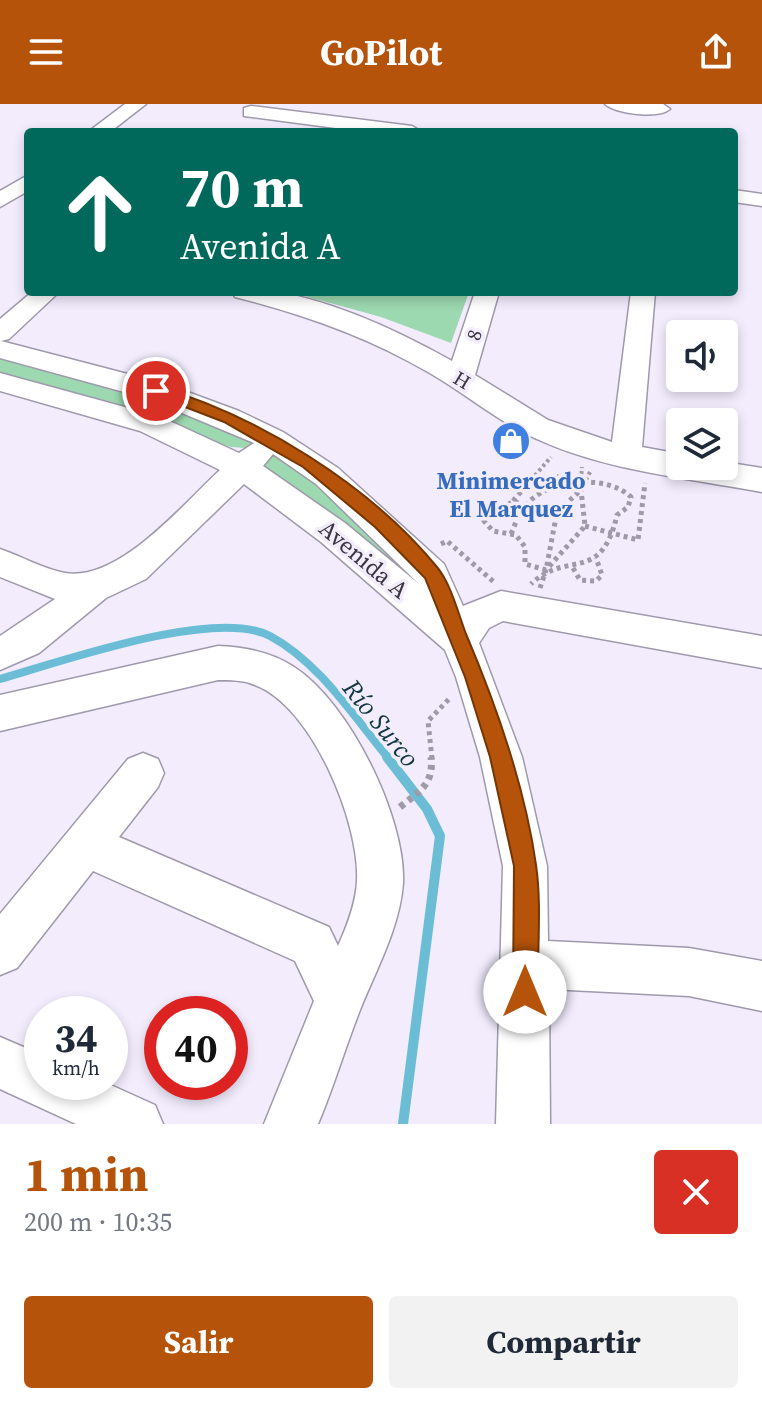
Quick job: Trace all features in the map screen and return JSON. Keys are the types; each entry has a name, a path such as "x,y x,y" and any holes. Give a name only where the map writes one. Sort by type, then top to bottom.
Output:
{"street":[{"path":"104,128 137,104"},
{"path":"614,104 662,106 659,128"},
{"path":"251,113 378,128"},
{"path":"0,201 24,184"},
{"path":"738,197 762,200"},
{"path":"0,333 42,296"},
{"name":"H","path":"257,296 364,329 460,378 553,445 635,466 666,466"},
{"name":"8","path":"460,378 486,296"},
{"path":"635,466 643,296"},
{"name":"Avenida A","path":"0,349 156,391 229,418 272,439 327,476 418,557 432,574 468,659"},
{"name":"Avenida A","path":"0,382 195,442 242,467 349,543 468,659"},
{"path":"0,654 26,642 94,588 134,569 272,439"},
{"name":"H","path":"738,476 762,480"},
{"path":"0,563 63,587 94,588"},
{"path":"523,1124 525,866 501,757 468,659 476,617 521,603 762,652"},
{"path":"0,713 218,663 245,663 282,680 314,710 332,735 369,812 380,882 360,954 291,1124"},
{"path":"0,951 143,773"},
{"path":"86,845 312,944 339,1000"},
{"path":"525,964 689,972 762,986"},
{"path":"0,1063 24,1074"},
{"path":"83,1100 136,1124"}],"path":[{"path":"521,603 546,570 557,512 581,487 593,465 583,454 553,445 550,461 513,501 484,521 493,531 516,535 525,547 525,564 546,570 573,568 596,558 604,552 617,515 630,502 643,503"},
{"path":"521,603 585,526 581,487 583,454"},
{"path":"585,526 638,540 643,503 635,466"},
{"path":"547,491 544,483 548,477 555,475 581,487"},
{"path":"511,534 526,505 547,491 616,483 626,490 630,502"},
{"path":"513,501 556,517"},
{"path":"418,557 447,541 521,603"},
{"path":"573,568 580,580 596,581 602,575 596,558"},
{"path":"402,803 429,784 433,775 428,721 468,659"}],"green space":[{"path":"305,296 468,296 451,343 381,317"},
{"path":"0,358 179,405 253,443 245,448 231,447 0,376"},
{"path":"272,455 288,457 416,579 401,578 272,475 264,466 266,458"}],"waterway":[{"name":"Río Surco","path":"0,679 97,650 176,632 245,629 270,636 304,660 335,692 389,759"},
{"name":"Río Surco","path":"387,757 427,809 440,836 403,1124"}],"place":[{"name":"Minimercado El Marquez","path":"511,441"}],"route":[{"path":"156,391 229,418 272,439 309,463 381,522 432,574 475,677 501,757 525,866 525,992"}]}
